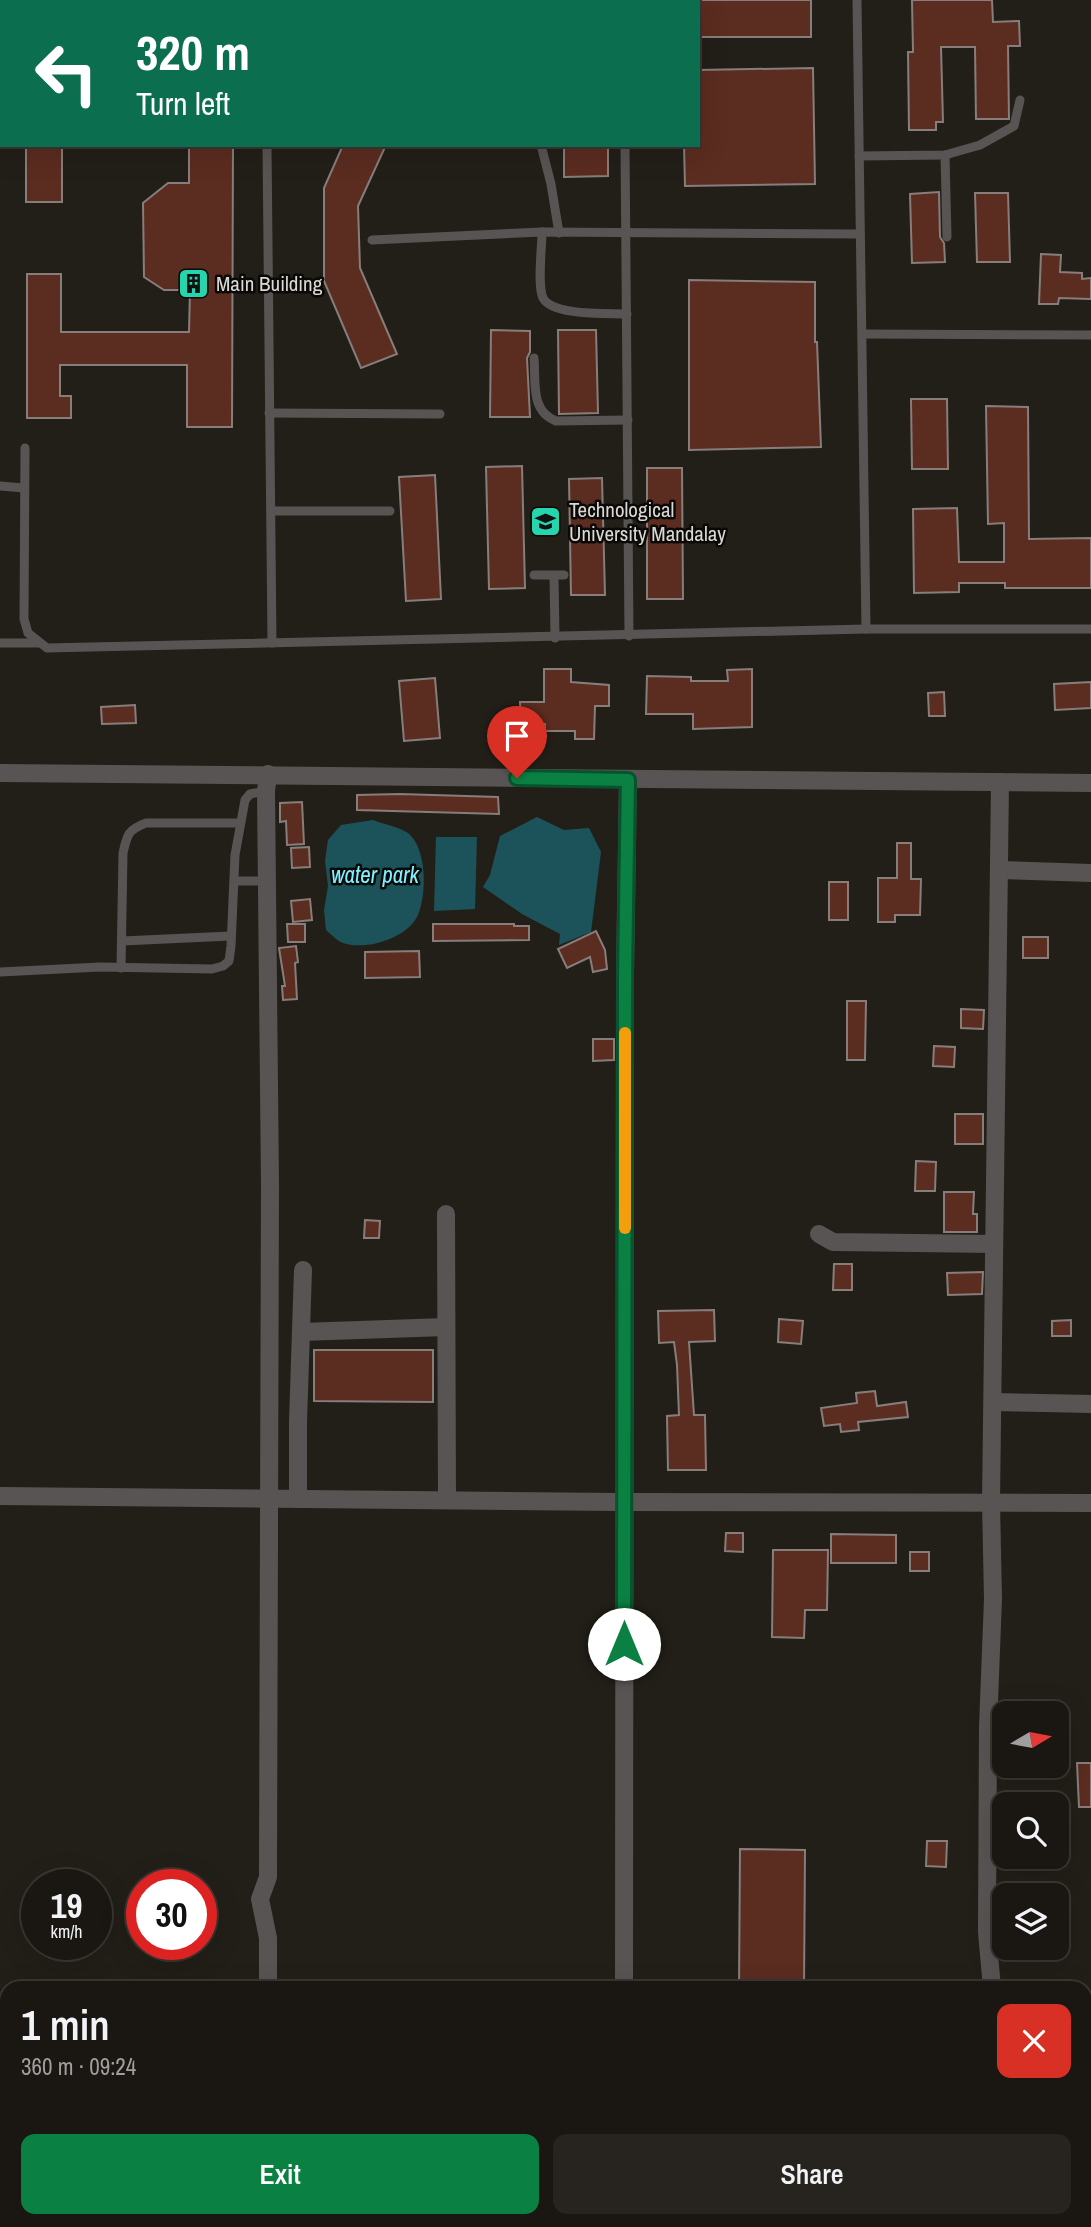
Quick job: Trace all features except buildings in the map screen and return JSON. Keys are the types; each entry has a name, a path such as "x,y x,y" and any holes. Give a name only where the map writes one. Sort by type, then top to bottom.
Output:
{"street":[{"path":"0,773 267,783 628,780 1091,783"},
{"path":"624,1981 625,974 628,780"},
{"path":"991,1981 987,1932 988,1727 993,1599 991,1502 1000,782"},
{"path":"267,783 268,1877 260,1899 268,1938 268,1981"},
{"path":"999,870 1091,873"},
{"path":"446,1214 447,1500"},
{"path":"819,1234 833,1242 994,1244"},
{"path":"298,1499 303,1270"},
{"path":"301,1332 446,1327"},
{"path":"993,1402 1091,1404"},
{"path":"0,1496 1091,1503"}],"lane":[{"path":"857,0 866,629"},
{"path":"859,156 945,155 981,145 1014,126 1020,100"},
{"path":"268,147 272,643"},
{"path":"542,147 559,233"},
{"path":"625,147 629,636"},
{"path":"945,155 947,237"},
{"path":"372,240 542,232 859,234"},
{"path":"542,232 542,297 550,306 568,311 626,314"},
{"path":"863,334 1091,335"},
{"path":"534,358 537,406 546,417 556,421 628,420"},
{"path":"269,413 440,414"},
{"path":"25,448 24,619 28,633 47,648 58,650 866,629 1091,629"},
{"path":"0,486 24,488"},
{"path":"271,511 390,511"},
{"path":"534,575 564,575"},
{"path":"554,576 555,638"},
{"path":"0,643 39,643"},
{"path":"0,972 100,967 212,969 223,966 229,961 235,855 245,800 267,783"},
{"path":"121,968 123,853 128,835 134,827 146,823 240,823"},
{"path":"235,881 267,881"},
{"path":"121,941 231,936"}],"water":[{"path":"537,817 564,830 589,828 601,852 591,932 559,945 560,934 522,914 483,887 490,875 500,836"},
{"name":"water park","path":"373,820 404,831 414,840 424,872 423,895 418,915 405,930 385,941 352,945 341,942 326,930 324,910 328,886 325,861 328,840 341,825"},
{"path":"436,837 477,837 475,909 434,911"}],"slow traffic":[{"path":"625,1033 625,1228"}],"place":[{"name":"Main Building","path":"193,284"},
{"name":"Technological University Mandalay","path":"546,522"}],"route":[{"path":"517,778 628,780 625,974 624,1644"}]}
